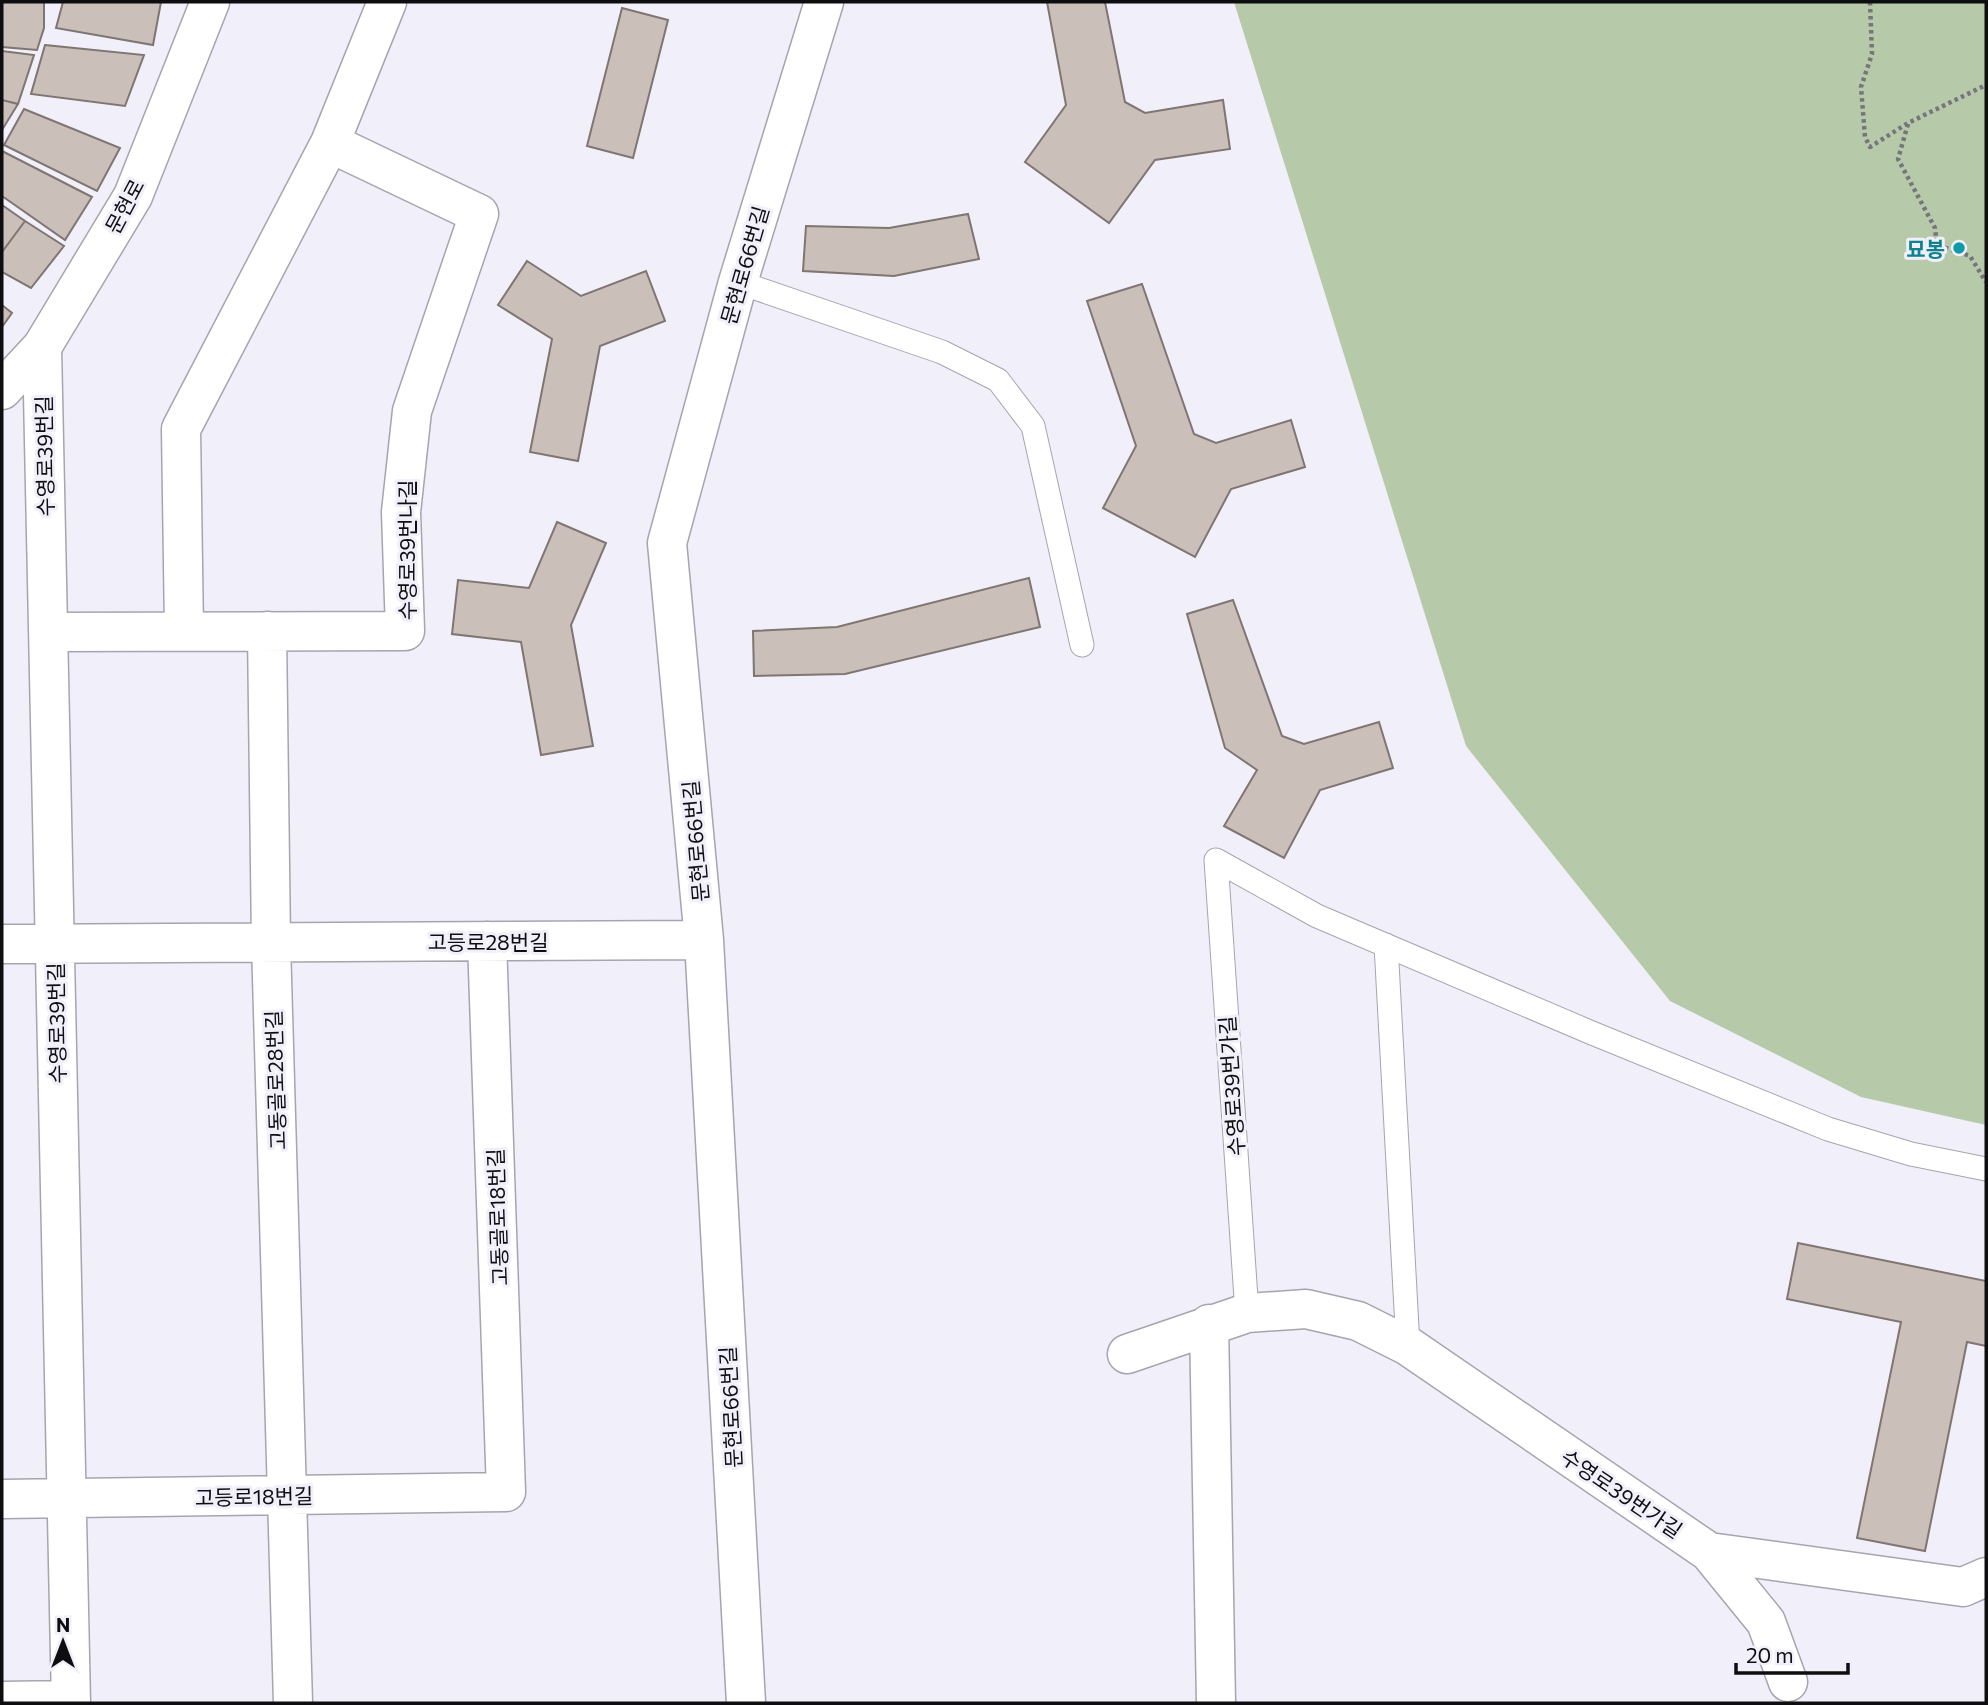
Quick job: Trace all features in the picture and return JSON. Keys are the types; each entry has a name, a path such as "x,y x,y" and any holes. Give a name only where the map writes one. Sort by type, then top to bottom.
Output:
{"street":[{"path":"193,2 194,42"},
{"name":"문현로","path":"2,390 42,347 133,196 210,2"},
{"path":"184,631 181,429 330,142 387,2"},
{"name":"문현로66번길","path":"746,1703 705,940 667,543 738,282 824,2"},
{"name":"수영로39번나길","path":"48,632 405,631 401,512 412,411 479,214 330,142"},
{"name":"수영로39번길","path":"2,1701 71,1701 42,347"},
{"path":"267,631 271,943"},
{"name":"고등로28번길","path":"2,944 705,940"},
{"name":"고동골로18번길","path":"487,942 506,1492"},
{"name":"고동골로28번길","path":"271,943 288,1496"},
{"name":"수영로39번가길","path":"1127,1354 1247,1313 1306,1309 1358,1321 1408,1346 1709,1552 1766,1622 1788,1682"},
{"path":"1209,1324 1216,1703"},
{"name":"고등로18번길","path":"2,1499 506,1492"},
{"path":"288,1496 293,1703"},
{"path":"1709,1552 1963,1587 1986,1577"}],"lane":[{"path":"738,282 942,352 998,380 1033,426 1082,645"},
{"name":"수영로39번가길","path":"1247,1313 1216,860 1317,916 1386,944"},
{"path":"1408,1346 1386,944 1592,1033 1828,1129 1911,1154 1986,1169"}],"path":[{"path":"1870,2 1872,54 1861,87 1865,137 1870,148 1908,123 1986,85"},
{"path":"1908,123 1898,159 1935,229 1937,244 1970,256 1986,282"}],"green space":[{"path":"1234,2 1986,2 1986,1125 1861,1097 1670,1001 1466,746"}],"building":[{"path":"2,2 44,2 44,28 37,50 2,47"},
{"path":"63,2 161,2 153,45 56,28"},
{"path":"1047,2 1105,2 1125,102 1145,113 1223,100 1230,149 1155,160 1109,223 1025,162 1066,105"},
{"path":"622,8 668,20 633,158 587,146"},
{"path":"45,45 144,55 125,106 31,94"},
{"path":"2,51 34,55 18,104 2,100"},
{"path":"2,100 18,104 2,130"},
{"path":"24,109 120,148 97,191 4,145"},
{"path":"2,151 92,197 65,240 2,196"},
{"path":"2,205 25,221 2,252"},
{"path":"968,214 979,259 894,276 803,271 806,226 889,228"},
{"path":"25,221 64,246 31,288 2,272 2,252"},
{"path":"527,261 581,296 646,271 665,321 600,346 578,461 530,452 552,339 498,305"},
{"path":"1142,284 1194,434 1216,443 1291,420 1305,467 1231,489 1195,557 1103,508 1136,446 1087,301"},
{"path":"2,305 12,313 2,327"},
{"path":"557,522 606,543 571,625 593,746 541,755 521,642 452,634 458,580 529,588"},
{"path":"1029,578 1040,627 845,674 754,676 753,631 837,627"},
{"path":"1233,600 1282,736 1304,744 1379,722 1393,768 1320,790 1284,858 1224,826 1257,770 1225,748 1187,614"},
{"path":"1798,1243 1986,1281 1986,1346 1967,1342 1925,1551 1857,1538 1901,1322 1787,1299"}],"place":[{"name":"묘봉","path":"1959,248"}]}
